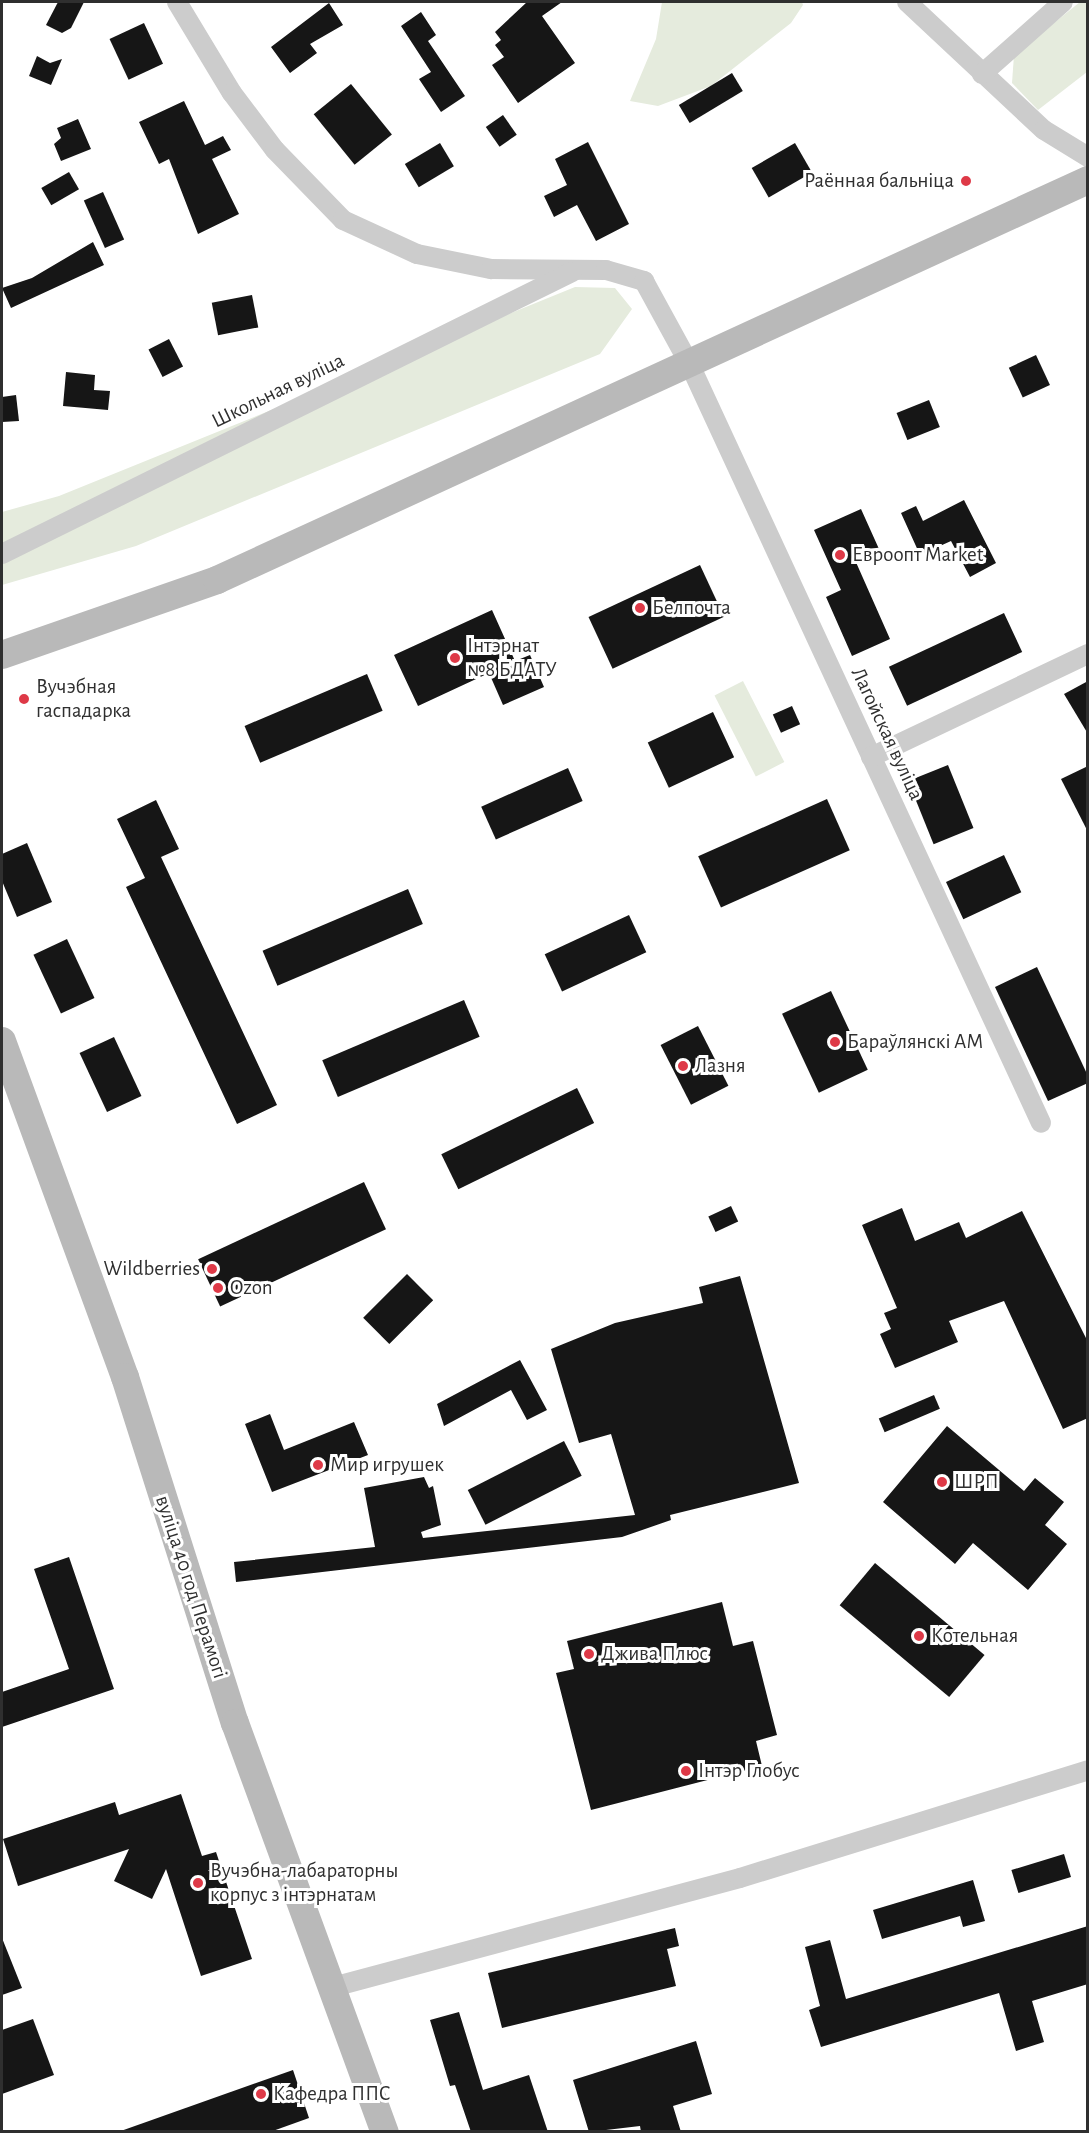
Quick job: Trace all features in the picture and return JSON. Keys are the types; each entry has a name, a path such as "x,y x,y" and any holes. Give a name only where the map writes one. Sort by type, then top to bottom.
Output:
{"main road":[{"path":"2,655 218,580 690,365 1088,180"},
{"name":"вуліца 40 год Перамогі","path":"2,1041 125,1377 235,1723 385,2132"}],"street":[{"name":"Школьная вуліца","path":"177,2 232,93 275,150 343,220 417,254 491,269 622,272 644,281 690,365"},
{"path":"907,2 1044,130 1088,157"},
{"path":"982,74 1064,2"},
{"name":"Школьная вуліца","path":"2,554 575,270"},
{"name":"Лагойская вуліца","path":"690,365 1041,1123"},
{"path":"871,757 1088,654"},
{"path":"333,1987 740,1878 1088,1770"}],"shaded area":[{"path":"662,2 802,2 803,5 791,23 711,86 658,106 630,101 656,39"},
{"path":"1080,2 1087,2 1087,72 1038,110 1012,83 1014,55"},
{"path":"575,287 615,288 632,309 600,354 136,546 2,585 2,512 59,496"},
{"path":"743,681 784,762 756,777 714,696"}],"building":[{"path":"58,2 84,2 71,28 62,33 46,25"},
{"path":"527,2 562,2 542,16 575,63 518,103 492,65 504,57 495,45 501,40 495,32"},
{"path":"329,3 343,25 310,44 317,53 290,73 271,47"},
{"path":"421,12 436,35 428,41 465,96 441,112 419,79 431,72 401,26"},
{"path":"144,23 163,64 129,80 110,39"},
{"path":"37,56 50,63 62,59 51,85 29,76"},
{"path":"732,73 743,91 690,123 679,105"},
{"path":"351,84 392,135 355,165 314,114"},
{"path":"184,101 205,145 223,136 231,150 212,159 239,214 198,234 169,159 159,164 139,122"},
{"path":"503,115 517,135 500,147 486,127"},
{"path":"78,119 91,149 61,161 54,144 61,138 57,128"},
{"path":"588,142 629,224 596,241 577,205 554,217 544,196 567,185 555,159"},
{"path":"440,143 454,166 419,187 405,164"},
{"path":"795,143 812,172 769,197 752,168"},
{"path":"69,172 79,189 51,205 41,188"},
{"path":"103,192 124,240 105,248 84,201"},
{"path":"93,242 104,265 11,308 2,288 32,278"},
{"path":"252,295 258,327 218,335 212,303"},
{"path":"169,339 183,367 163,377 149,349"},
{"path":"1036,355 1050,385 1023,398 1009,368"},
{"path":"66,372 95,375 94,390 110,391 108,410 63,406"},
{"path":"16,395 19,421 2,422 2,397"},
{"path":"929,400 940,427 907,440 897,413"},
{"path":"964,500 996,563 970,577 951,541 920,555 901,513 916,506 923,521"},
{"path":"861,509 879,549 855,560 890,639 852,656 826,597 841,590 814,530"},
{"path":"700,565 724,617 613,669 589,617"},
{"name":"Інтэрнат №8 БДАТУ","path":"492,610 515,661 530,655 544,687 503,705 489,673 418,706 394,655"},
{"path":"1004,613 1022,652 907,706 889,667"},
{"path":"367,674 383,711 260,763 245,726"},
{"path":"1088,681 1088,734 1064,694"},
{"path":"792,706 800,724 781,733 773,715"},
{"path":"713,712 734,757 669,788 648,742"},
{"path":"948,765 973,828 934,844 908,781"},
{"path":"1088,766 1088,832 1061,779"},
{"path":"568,768 583,801 496,840 481,807"},
{"path":"827,799 850,850 721,908 698,856"},
{"path":"156,800 179,849 161,857 277,1105 237,1124 126,887 145,878 117,819"},
{"path":"27,843 52,902 17,917 2,881 2,854"},
{"path":"1004,855 1021,892 963,919 946,882"},
{"path":"408,889 423,924 277,986 263,951"},
{"path":"629,915 646,952 562,991 545,954"},
{"path":"67,939 94,998 61,1014 33,955"},
{"path":"1037,967 1088,1076 1088,1083 1048,1101 995,987"},
{"path":"831,991 868,1070 819,1093 782,1014"},
{"path":"464,1000 480,1037 338,1097 322,1060"},
{"path":"698,1026 728,1086 691,1105 661,1045"},
{"path":"114,1037 141,1096 107,1112 80,1053"},
{"path":"577,1088 594,1123 458,1189 441,1154"},
{"path":"364,1182 386,1229 220,1306 198,1259"},
{"path":"731,1206 738,1221 716,1232 708,1217"},
{"path":"902,1208 915,1241 959,1222 966,1238 1022,1211 1088,1342 1088,1418 1063,1429 1004,1301 949,1321 958,1342 895,1368 880,1334 891,1329 884,1313 897,1308 862,1225"},
{"path":"407,1274 433,1300 389,1344 363,1318"},
{"path":"740,1276 799,1483 670,1515 671,1520 622,1537 236,1582 234,1562 375,1547 364,1488 424,1477 429,1488 433,1486 441,1525 421,1532 423,1538 635,1515 611,1434 579,1443 551,1349 615,1323 703,1303 699,1287"},
{"path":"520,1360 547,1410 527,1420 511,1390 444,1426 437,1404"},
{"path":"934,1395 940,1409 885,1432 879,1418"},
{"path":"270,1414 284,1450 354,1422 368,1455 272,1492 245,1424"},
{"path":"947,1426 1024,1491 1035,1478 1064,1502 1045,1525 1067,1544 1028,1590 973,1543 955,1564 883,1502"},
{"path":"564,1441 582,1476 485,1525 468,1490"},
{"path":"69,1557 114,1689 2,1727 2,1692 69,1669 34,1569"},
{"name":"Котельная","path":"875,1563 985,1655 949,1697 840,1605"},
{"path":"722,1602 733,1646 753,1641 777,1735 756,1741 762,1766 591,1810 556,1673 574,1669 567,1641"},
{"name":"Вучэбна-лабараторны корпус з інтэрнатам","path":"181,1794 202,1856 216,1852 252,1959 201,1976 166,1869 152,1899 114,1881 129,1849 18,1886 3,1839 115,1802 119,1815"},
{"path":"1064,1854 1071,1877 1018,1893 1011,1870"},
{"path":"973,1880 985,1921 963,1927 960,1916 882,1939 873,1910"},
{"path":"1088,1926 1088,1984 1032,2001 1044,2042 1016,2051 999,1993 821,2047 809,2010 820,2006 805,1947 830,1940 846,1999"},
{"path":"675,1928 679,1946 667,1949 676,1986 502,2028 488,1973"},
{"path":"2,1938 22,1988 2,1995"},
{"path":"459,2012 483,2090 529,2075 548,2132 471,2132 455,2085 450,2086 430,2020"},
{"path":"33,2019 54,2075 2,2094 2,2030"},
{"path":"696,2041 712,2094 673,2106 681,2132 641,2132 640,2126 589,2132 573,2080"},
{"name":"Кафедра ППС","path":"293,2070 309,2118 270,2132 118,2132"}],"place":[{"name":"Раённая бальніца","path":"966,181"},
{"name":"Евроопт Market","path":"840,555"},
{"name":"Белпочта","path":"640,608"},
{"name":"Інтэрнат №8 БДАТУ","path":"455,658"},
{"name":"Вучэбная гаспадарка","path":"24,699"},
{"name":"Бараўлянскі АМ","path":"835,1042"},
{"name":"Лазня","path":"683,1066"},
{"name":"Wildberries","path":"212,1269"},
{"name":"Ozon","path":"218,1288"},
{"name":"Мир игрушек","path":"318,1465"},
{"name":"ШРП","path":"942,1482"},
{"name":"Котельная","path":"919,1636"},
{"name":"Джива Плюс","path":"589,1654"},
{"name":"Інтэр Глобус","path":"686,1771"},
{"name":"Вучэбна-лабараторны корпус з інтэрнатам","path":"198,1883"},
{"name":"Кафедра ППС","path":"261,2094"}]}
